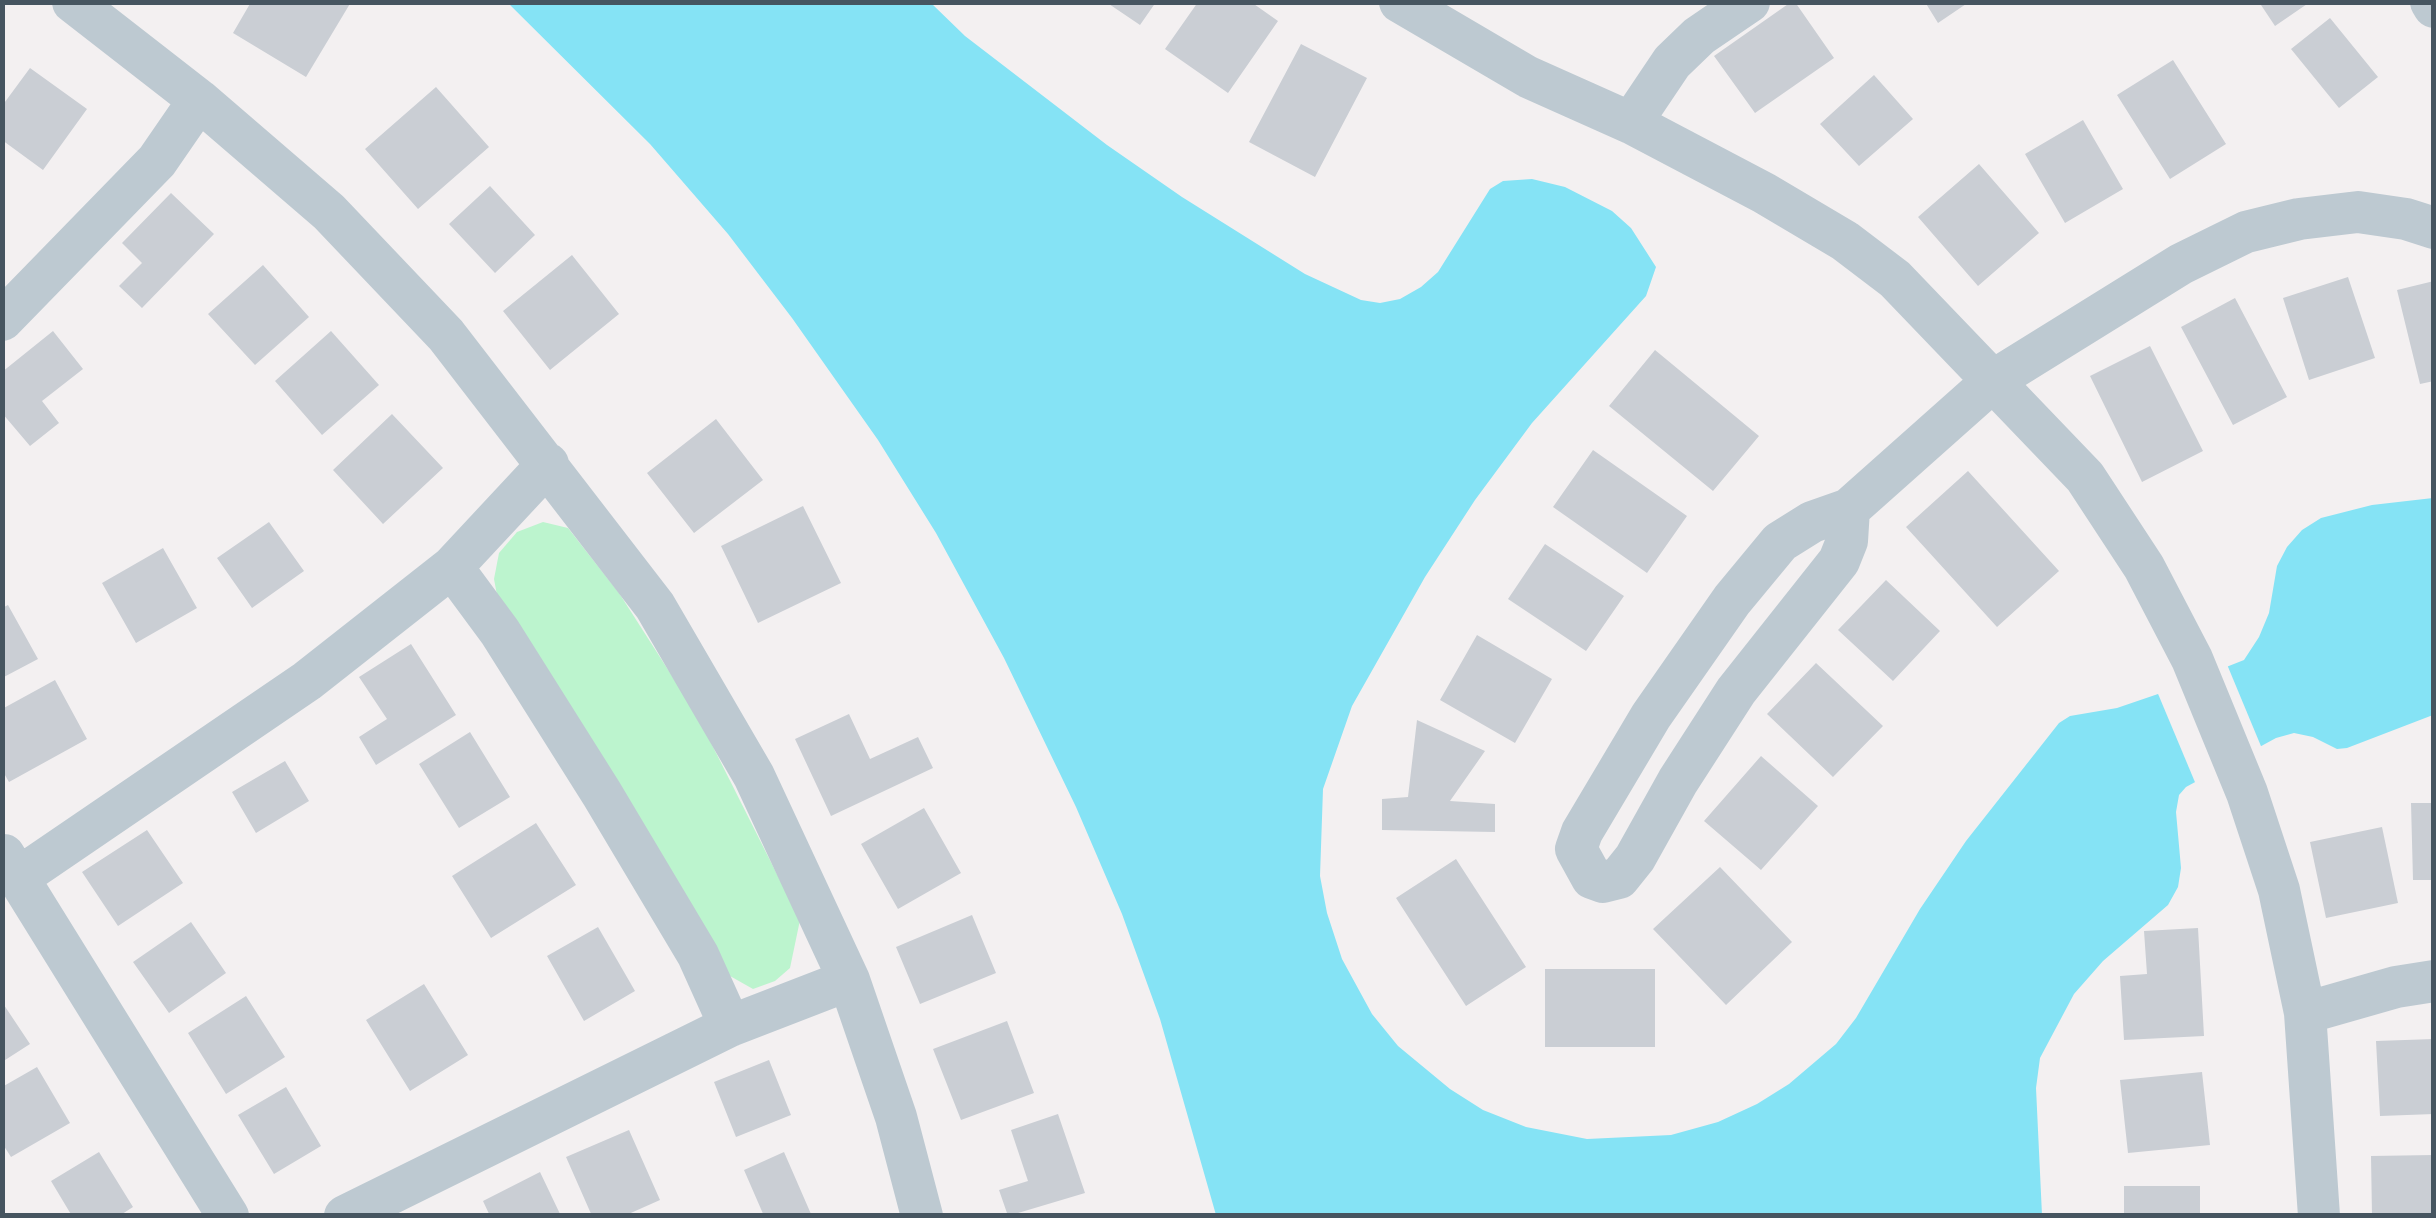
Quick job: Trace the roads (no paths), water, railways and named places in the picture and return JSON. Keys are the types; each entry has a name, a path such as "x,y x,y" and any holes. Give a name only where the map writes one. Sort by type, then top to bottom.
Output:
{"street":[{"path":"73,2 199,100 329,212 434,321 655,606 754,776 849,980 896,1116 922,1216"},
{"path":"1400,2 1528,76 1632,123 1845,240 1896,279 2085,477 2144,568 2192,659 2247,793 2280,890 2304,1013 2319,1216"},
{"path":"1632,123 1672,62 1700,36 1749,2"},
{"path":"2,320 157,160 199,100"},
{"path":"1850,509 1847,541 1839,561 1736,691 1678,781 1635,858 1619,878 1603,882 1592,878 1576,849 1582,832 1651,716 1732,600 1780,542 1812,522 1850,509 1994,380 2182,264 2246,232 2299,219 2358,212 2424,216"},
{"path":"228,1216 10,865 307,681 452,568 548,464"},
{"path":"452,568 500,632 602,794 698,955 730,1026"},
{"path":"345,1216 730,1026 849,980"},
{"path":"2304,1013 2434,980"}],"water":[{"path":"508,3 931,3 965,36 1182,197 1305,274 1361,300 1380,303 1400,299 1421,287 1438,272 1490,189 1503,181 1532,179 1565,187 1612,211 1631,228 1656,267 1646,296 1532,423 1475,500 1425,577 1352,706 1323,789 1320,876 1327,913 1342,959 1372,1014 1398,1046 1450,1089 1483,1110 1526,1127 1587,1139 1671,1135 1718,1122 1789,1084 1836,1044 1856,1018 1920,909 1966,841 2059,723 2070,716 2117,708 2244,660 2269,613 2277,566 2287,547 2302,530 2321,518 2372,505 2433,498 2433,715 2347,748 2337,749 2294,733 2276,738 2186,787 2179,795 2178,887 2168,905 2103,961 2074,994 2040,1058 2036,1088 2042,1215 1216,1215 1160,1019 1122,914 1076,807 1004,658 936,533 878,440 728,234 650,144"}]}
